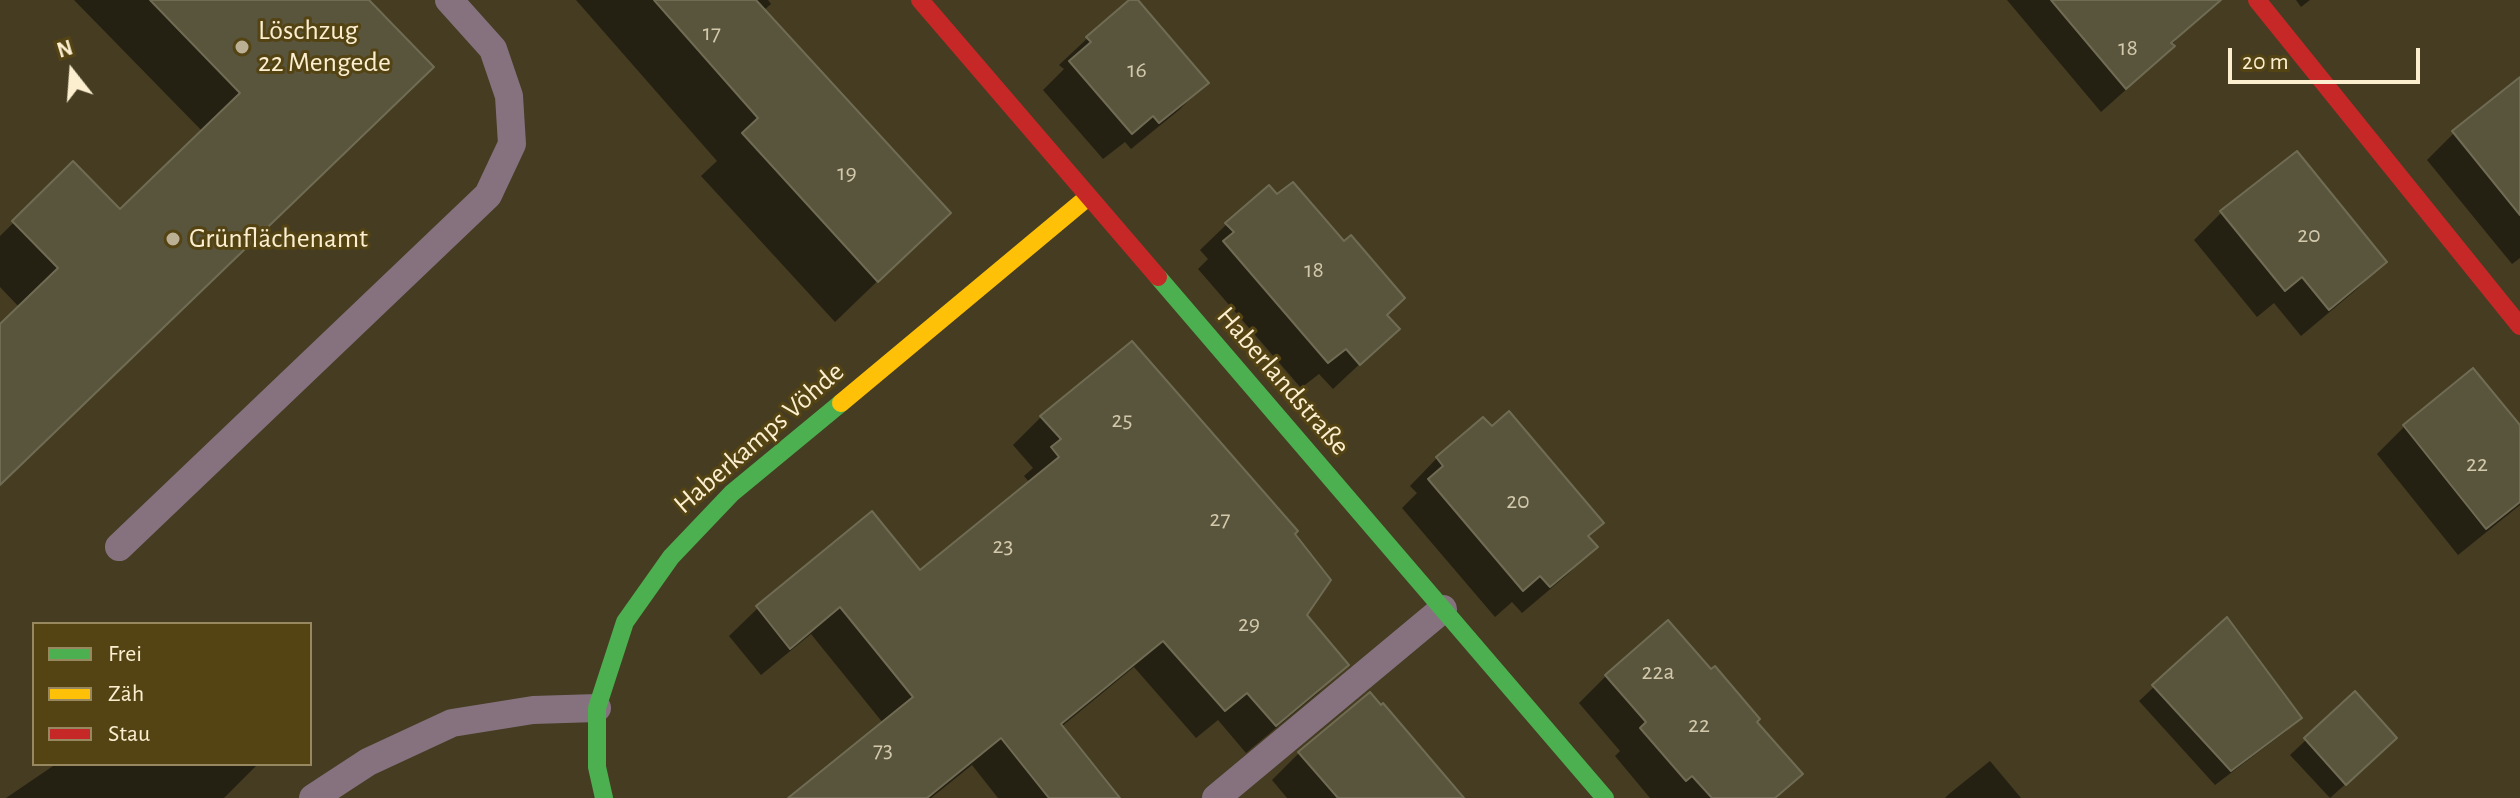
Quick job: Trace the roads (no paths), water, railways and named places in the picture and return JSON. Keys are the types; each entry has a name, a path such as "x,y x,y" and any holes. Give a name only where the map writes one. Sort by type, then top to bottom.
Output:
{"street":[{"name":"Haberlandstraße","path":"920,0 1605,798"},
{"path":"2257,0 2520,326"},
{"name":"Haberkamps Vöhde","path":"604,798 597,767 597,708 625,622 671,557 732,493 1088,197"}],"lane":[{"path":"119,547 488,195 512,144 509,96 493,49 449,0"},
{"path":"1216,798 1443,609"},
{"path":"313,798 368,762 452,723 533,710 597,708"}],"place":[{"name":"Löschzug 22 Mengede","path":"242,47"},
{"name":"Grünflächenamt","path":"173,239"}]}
